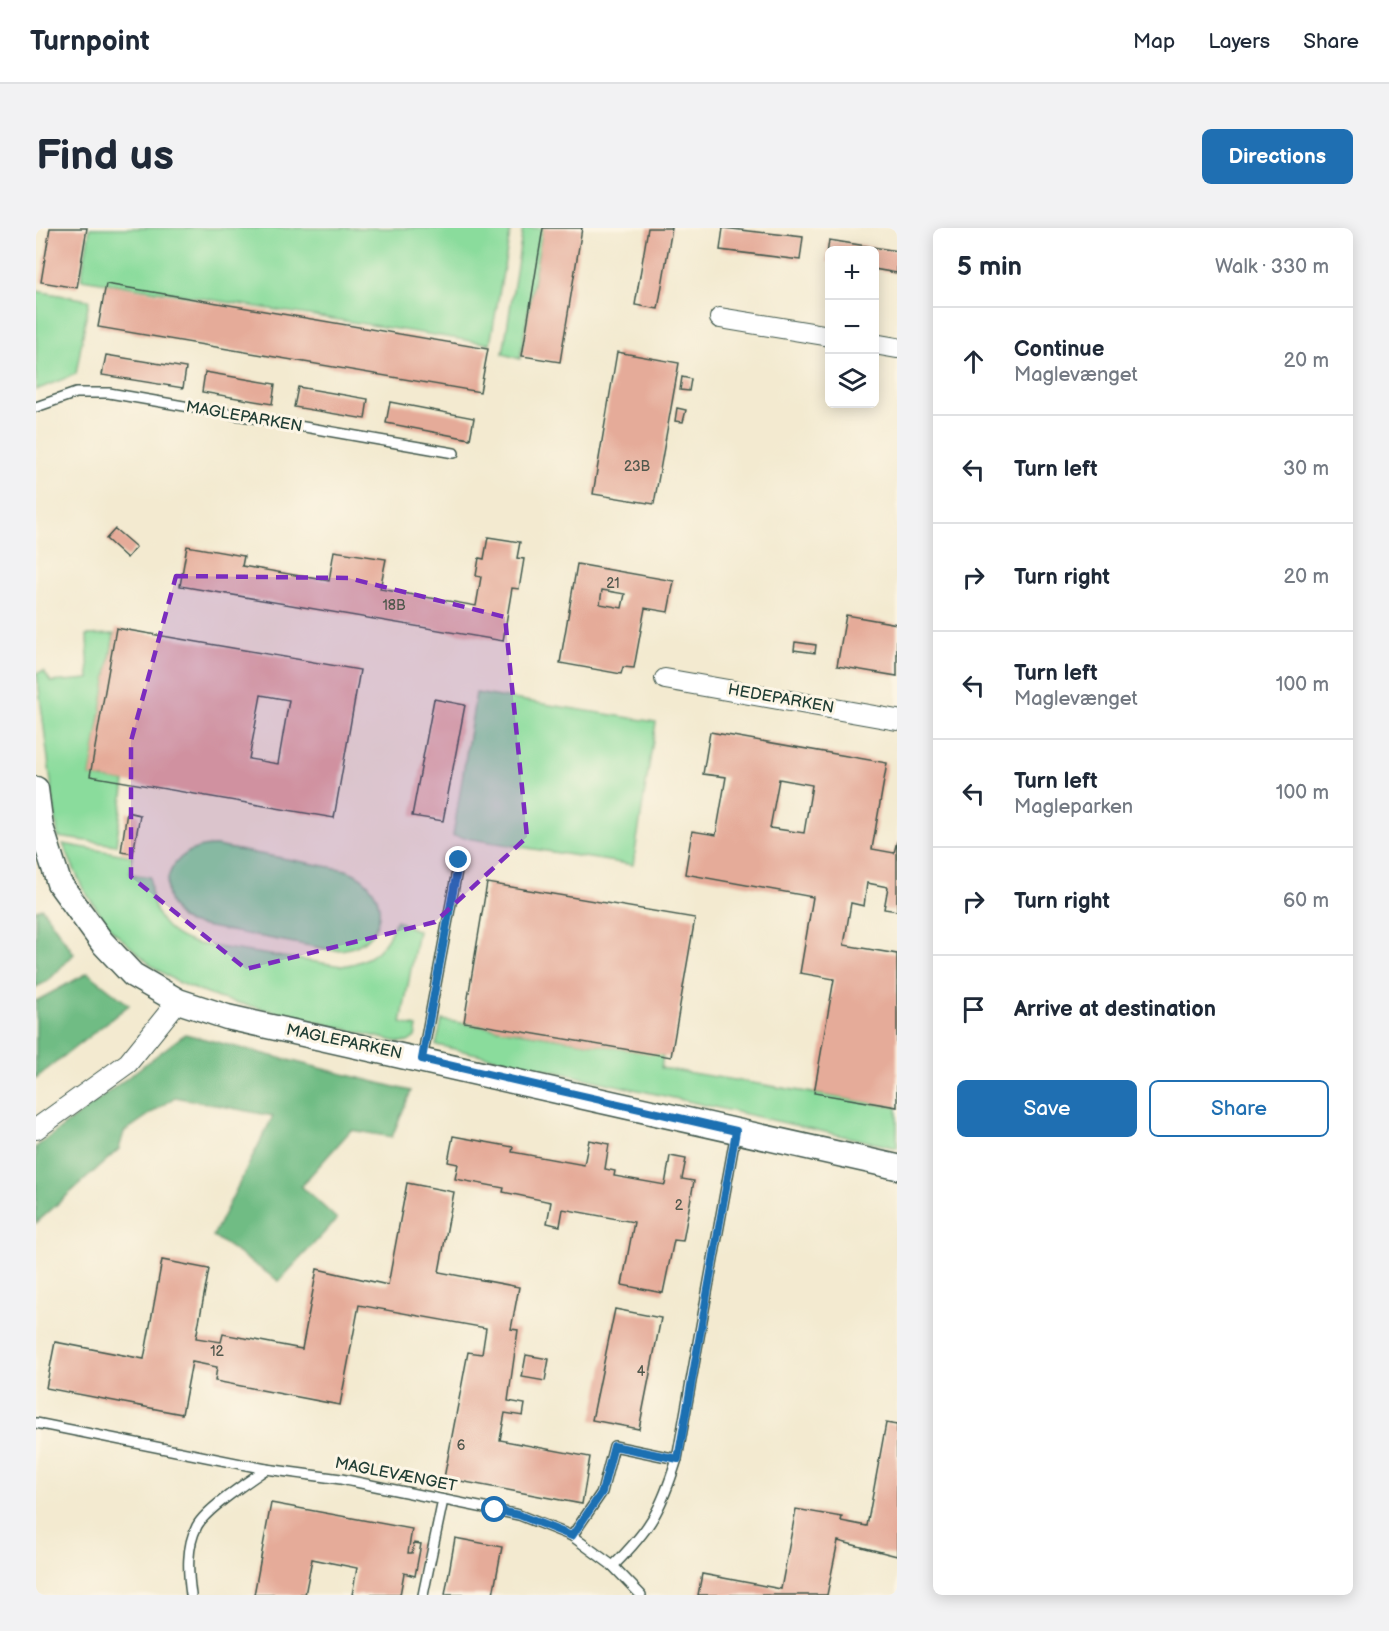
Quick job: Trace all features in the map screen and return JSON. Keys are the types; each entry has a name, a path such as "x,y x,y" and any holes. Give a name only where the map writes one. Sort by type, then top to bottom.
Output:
{"street":[{"path":"720,318 825,335"},
{"path":"879,345 897,348"},
{"name":"HEDEPARKEN","path":"665,679 897,720"},
{"name":"MAGLEPARKEN","path":"36,789 41,827 59,883 102,942 133,975 178,1001 227,1017 897,1167"},
{"path":"36,1130 128,1063 178,1001"}],"lane":[{"name":"MAGLEPARKEN","path":"36,407 76,393 109,393 454,453"},
{"path":"422,1059 459,860"},
{"path":"614,1566 645,1533 665,1499 678,1459 736,1131"},
{"name":"MAGLEVÆNGET","path":"36,1423 266,1469 341,1479 519,1515 572,1536 614,1566 641,1595"},
{"path":"572,1536 602,1492 614,1446 678,1459"},
{"path":"190,1595 187,1564 197,1525 227,1498 266,1469"},
{"path":"423,1595 442,1500"}],"highlighted area":[{"path":"176,576 348,578 505,617 527,837 435,922 246,969 131,877 131,741"}],"green space":[{"path":"90,228 511,228 490,344 81,279"},
{"path":"523,228 543,228 520,359 503,354"},
{"path":"36,291 89,300 76,374 36,390"},
{"path":"114,634 90,776 125,782 116,845 58,837 37,673 44,671 51,682 89,679 87,635"},
{"path":"476,693 656,722 633,865 453,836"},
{"path":"63,844 132,856 130,874 150,877 156,911 167,928 186,940 198,944 342,966 361,961 376,952 392,930 396,920 418,931 401,1023 417,1027 415,1037 408,1042 398,1042 218,998 177,982 152,966 112,930 83,889"},
{"path":"216,846 346,870 362,879 373,890 378,904 379,918 374,930 365,941 350,948 332,950 188,923 176,912 169,900 167,887 169,874 186,854 200,848"},
{"path":"42,908 74,954 48,981 36,987 36,910"},
{"path":"88,973 129,1005 36,1078 36,1001"},
{"path":"442,1020 663,1055 661,1068 897,1107 897,1148 436,1045"},
{"path":"185,1034 411,1091 392,1137 351,1130 301,1186 337,1219 279,1281 213,1236 273,1116 175,1097 124,1132 119,1149 36,1223 36,1147"}],"building":[{"path":"50,228 87,228 77,288 41,282"},
{"path":"543,228 582,228 560,362 522,356"},
{"path":"648,228 672,228 658,309 635,305"},
{"path":"723,228 803,237 800,260 720,250"},
{"path":"829,240 866,246 828,246"},
{"path":"879,248 897,251 897,273 879,270"},
{"path":"106,284 488,349 480,392 98,327"},
{"path":"617,352 679,363 654,504 593,494"},
{"path":"106,355 186,368 183,388 102,375"},
{"path":"205,372 275,384 272,404 202,392"},
{"path":"682,377 691,379 689,391 680,390"},
{"path":"298,387 368,399 365,419 294,407"},
{"path":"390,402 474,418 470,439 386,423"},
{"path":"677,408 686,410 683,422 675,421"},
{"path":"115,529 136,547 127,558 106,539"},
{"path":"488,537 520,542 517,558 524,559 519,589 512,588 503,641 180,586 187,546 244,556 242,566 329,581 334,551 386,559 380,589 476,606 481,577 476,576 479,558 484,559"},
{"path":"577,564 674,581 668,612 645,608 634,668 623,667 621,674 560,663","holes":["602,590 625,594 622,608 600,604"]},
{"path":"846,615 897,624 897,676 837,666"},
{"path":"116,628 360,670 334,818 90,776","holes":["261,695 289,700 278,764 249,759"]},
{"path":"795,642 816,645 815,653 794,650"},
{"path":"434,699 465,705 443,821 412,816"},
{"path":"710,732 887,763 872,849 894,853 897,841 897,911 884,909 888,887 867,883 864,906 851,903 844,945 897,954 897,1107 814,1093 834,979 800,973 813,897 685,874 692,831 716,835 726,777 703,774","holes":["779,779 812,785 804,833 770,828"]},
{"path":"127,812 140,815 133,854 121,852"},
{"path":"487,883 695,918 671,1057 464,1022"},
{"path":"453,1136 513,1147 512,1152 584,1165 589,1140 609,1144 605,1169 615,1171 614,1176 665,1185 670,1156 686,1159 682,1179 694,1181 683,1241 674,1240 663,1293 622,1285 634,1222 563,1209 560,1226 547,1223 551,1202 503,1192 504,1188 455,1179 458,1164 448,1162"},
{"path":"407,1183 454,1192 439,1272 519,1287 511,1329 518,1330 508,1401 525,1404 523,1416 505,1413 500,1440 590,1457 582,1504 444,1478 468,1352 482,1354 486,1328 359,1305 340,1405 215,1381 217,1367 192,1362 182,1414 46,1388 55,1342 144,1359 162,1260 209,1269 196,1338 221,1342 223,1334 302,1349 317,1269 388,1285"},
{"path":"615,1309 661,1318 639,1429 592,1420"},
{"path":"526,1355 549,1359 545,1381 522,1377"},
{"path":"886,1423 897,1425 897,1556 838,1541 827,1595 698,1595 702,1574 781,1589 796,1509 842,1517 841,1521 867,1526"},
{"path":"271,1503 412,1529 408,1553 412,1553 414,1543 421,1544 415,1576 404,1573 400,1595 352,1595 357,1568 312,1559 305,1595 254,1595"},
{"path":"455,1538 502,1547 493,1595 445,1595"}],"route":[{"path":"459,860 422,1059 736,1131 678,1459 614,1446 602,1492 572,1536 519,1515 495,1510"}]}
